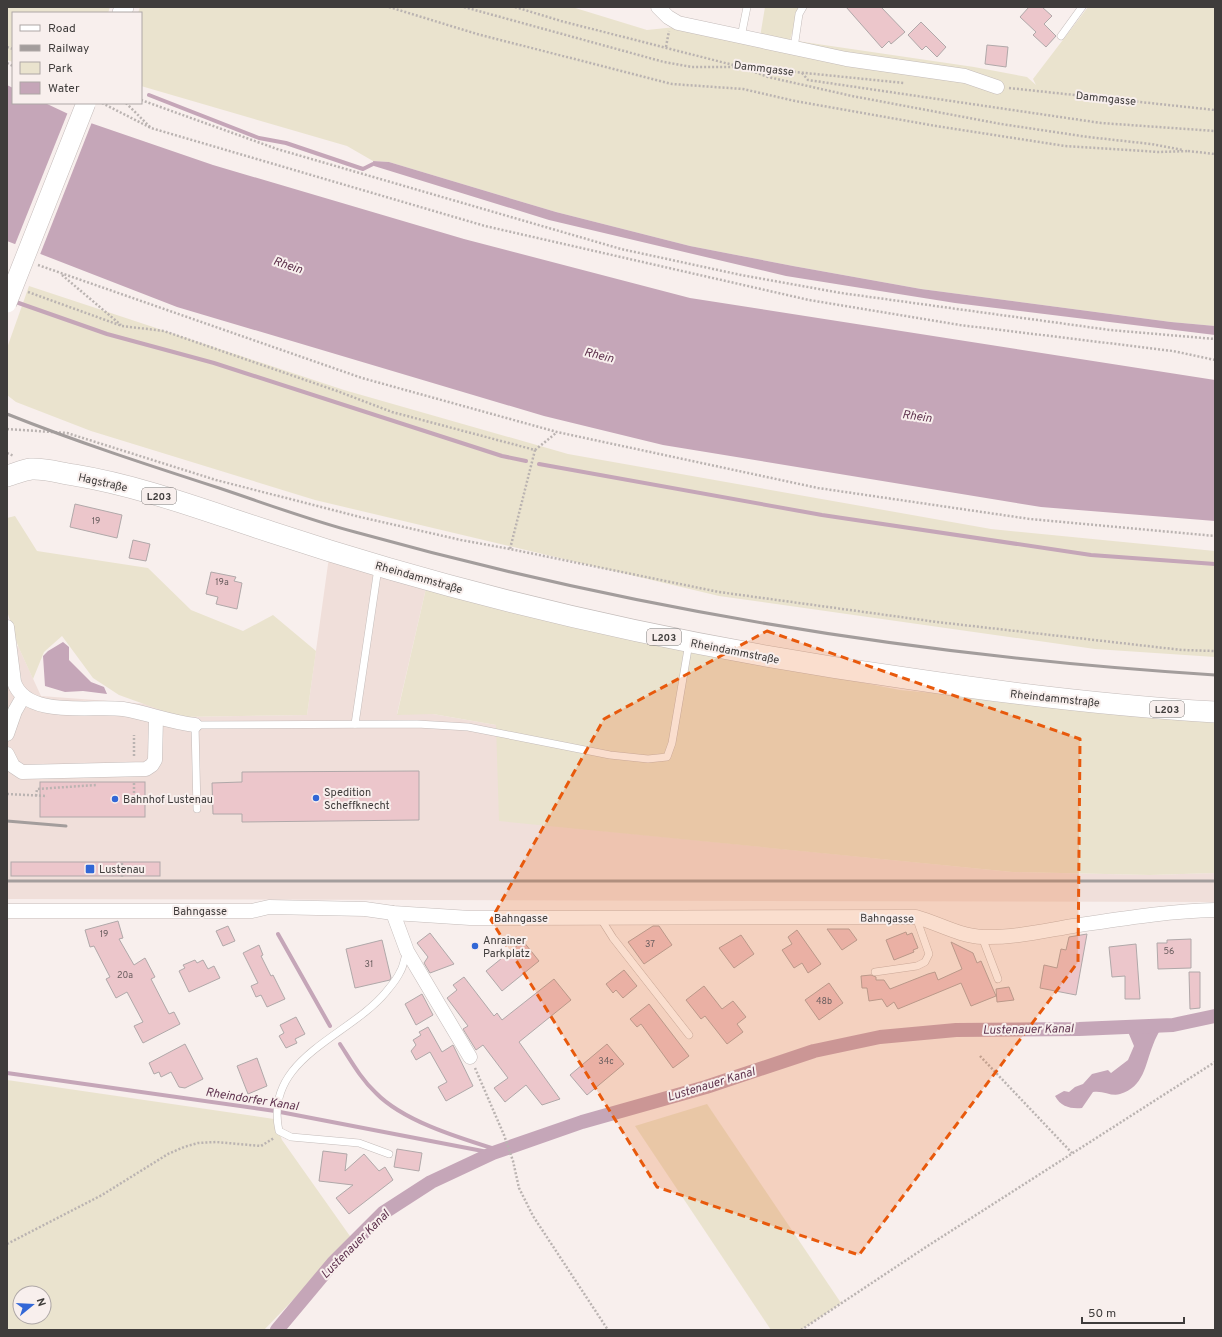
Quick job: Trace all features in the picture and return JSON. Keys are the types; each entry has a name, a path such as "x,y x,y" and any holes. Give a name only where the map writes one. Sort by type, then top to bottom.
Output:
{"main road":[{"path":"7,303 86,104"},
{"name":"Hagstraße","path":"7,461 30,469 98,479 220,515"},
{"name":"Hagstraße","path":"7,476 30,469"},
{"name":"Rheindammstraße","path":"220,515 379,566 495,598 689,642 807,664 1031,696 1165,709 1215,712"}],"street":[{"path":"658,7 668,17 678,23 846,59 965,76 997,87"},
{"path":"7,627 14,682 16,688 23,697 39,704 51,706 115,708 173,723 195,725"},
{"path":"7,734 15,711 23,697"},
{"path":"7,754 13,766 22,772 146,769 152,765 155,760 156,718"},
{"name":"Bahngasse","path":"7,911 252,911 269,907 365,909 392,913 470,918 601,919 916,917 936,923 961,934 982,937 1020,935 1138,916 1215,910"},
{"path":"392,913 408,951 470,1057"}],"lane":[{"path":"741,37 747,7"},
{"path":"794,48 796,29 802,7"},
{"path":"1060,36 1082,7"},
{"path":"355,724 379,566"},
{"path":"197,809 195,725 417,724 468,727 610,754 648,759 667,757 674,736 689,642"},
{"path":"875,972 917,966 925,962 929,954 916,917"},
{"path":"601,919 613,938 690,1035"},
{"path":"982,937 998,979"},
{"path":"389,1154 359,1143 291,1137 279,1131 277,1122 282,1085 290,1072 312,1052 357,1018 385,993 401,971 408,951"}],"path":[{"path":"389,7 477,34 672,84 743,89 795,101 936,126 1065,146 1159,152 1189,151"},
{"path":"464,7 664,62 692,67 741,67 768,77 860,98 1009,125 1215,154"},
{"name":"Dammgasse","path":"515,7 560,21 741,67 910,83"},
{"path":"802,73 808,80 1101,123 1215,131"},
{"name":"Dammgasse","path":"997,87 1215,110"},
{"path":"142,100 277,149 628,250 741,275 841,293 1110,330 1215,339"},
{"path":"103,104 151,128 485,226 809,300 960,325 1173,351 1215,360"},
{"path":"127,104 151,128"},
{"path":"34,264 362,378 557,432 818,488 1030,519 1215,536"},
{"path":"61,273 122,326"},
{"path":"21,289 122,326 164,331 338,391 392,412 535,450"},
{"path":"7,429 68,433 224,482 462,540 719,592 937,622 1182,650 1215,651"},
{"path":"510,549 535,450 557,432"},
{"path":"134,735 134,760"},
{"path":"127,784 134,783"},
{"path":"36,796 37,789 97,785"},
{"path":"134,788 134,801"},
{"path":"7,794 47,796"},
{"path":"122,861 122,877"},
{"path":"122,869 132,869"},
{"path":"980,1056 1072,1153"},
{"path":"470,1057 504,1135 513,1161 519,1188 533,1216 608,1330"},
{"path":"801,1330 1072,1153 1215,1062"},
{"path":"7,1244 96,1199 168,1154 184,1147 198,1143 216,1142 261,1146 271,1140 279,1131"}],"highlighted area":[{"path":"767,631 1080,739 1078,962 859,1255 657,1187 491,920 604,719"}],"shaded area":[{"path":"329,557 427,584 397,714 433,714 496,725 604,831 1012,872 1150,875 1215,873 1215,902 7,899 7,647 18,646 41,696 149,704 180,717 307,715"}],"green space":[{"path":"7,7 110,7 108,12 12,12 12,62 7,60"},
{"path":"140,7 572,7 647,30 676,27 760,37 765,7 800,7 790,40 974,67 1027,77 1036,85 1033,79 1088,7 1215,7 1215,326 1171,322 921,289 690,246 556,212 389,162 373,161 347,146 142,86 142,12 138,12"},
{"path":"29,286 344,390 568,454 991,529 1215,551 1215,657 1095,649 719,596 315,500 91,431 16,402 7,395 7,348"},
{"path":"15,516 37,551 148,568 191,610 243,631 273,615 316,651 307,715 180,717 119,695 93,678 62,636 44,652 33,679 18,646 7,611 7,518"},
{"path":"427,584 685,648 900,690 1215,719 1215,873 1150,875 1012,872 499,821 496,725 433,714 397,715"},
{"path":"7,1080 274,1119 282,1140 352,1239 264,1330 7,1330"},
{"path":"707,1104 841,1303 801,1330 771,1330 635,1126"}],"water":[{"name":"Rhein","path":"7,85 12,88 12,104 47,104 79,119 213,165 464,239 690,298 1215,380 1215,521 1041,507 663,445 544,416 177,307 7,241"},
{"path":"373,161 389,162 556,212 690,246 921,289 1171,322 1215,326 1215,335 955,303 786,276 549,220 374,166"},
{"path":"63,642 69,647 69,660 91,682 104,687 107,694 83,691 65,692 45,686 43,656 48,651"},
{"path":"1162,1026 1139,1081 1128,1091 1117,1095 1093,1092 1082,1108 1074,1108 1063,1105 1057,1100 1055,1096 1064,1091 1069,1092 1075,1087 1083,1084 1092,1074 1108,1070 1111,1073 1128,1060 1134,1046 1126,1027"}],"pier":[{"path":"68,112 92,122 39,257 14,247"}],"building":[{"path":"846,7 881,7 905,32 891,44 889,41 882,48"},
{"path":"1029,7 1042,7 1052,16 1044,24 1056,36 1046,47 1033,35 1036,32 1020,17"},
{"path":"921,22 946,47 937,57 926,46 922,50 908,35"},
{"path":"987,45 1008,47 1006,67 985,64"},
{"path":"75,504 122,515 117,538 70,527"},
{"path":"133,540 150,544 146,561 129,558"},
{"path":"211,572 236,577 234,581 242,583 237,609 216,604 218,597 206,594"},
{"name":"Spedition Scheffknecht","path":"419,771 419,820 242,822 242,814 213,814 212,783 242,782 242,772"},
{"path":"40,782 145,782 145,817 40,817"},
{"path":"11,862 160,862 160,876 11,876"},
{"path":"118,921 123,938 119,939 134,965 145,958 155,977 151,979 169,1014 174,1012 180,1024 143,1043 134,1026 143,1022 127,992 116,998 106,979 110,977 94,946 90,947 85,930"},
{"path":"228,926 235,941 223,946 216,931"},
{"path":"653,926 659,926 672,945 644,964 628,942"},
{"path":"827,929 849,929 857,940 842,950"},
{"path":"797,930 821,964 808,973 802,963 794,968 782,950 792,944 788,937"},
{"path":"906,932 907,935 912,933 918,948 913,950 914,952 894,960 886,940"},
{"path":"430,933 454,964 430,973 424,963 428,957 417,943"},
{"path":"1087,934 1076,995 1040,988 1044,965 1057,968 1061,949 1066,950 1069,937"},
{"path":"741,935 754,954 734,968 719,948"},
{"path":"1191,939 1191,968 1158,969 1157,943 1167,943 1167,940"},
{"path":"382,940 391,978 390,980 355,988 346,949"},
{"path":"523,941 539,961 502,991 486,971"},
{"path":"951,942 973,953 977,963 981,961 996,996 971,1006 961,983 898,1009 894,1002 887,1007 882,999 869,1001 867,988 862,988 861,976 871,975 876,977 876,980 884,980 890,989 935,972 938,980 962,969"},
{"path":"1136,944 1140,999 1125,999 1125,976 1112,977 1109,947"},
{"path":"259,945 263,955 261,956 271,976 273,975 285,999 267,1007 261,995 256,997 251,986 258,983 243,953"},
{"path":"195,960 197,963 203,960 208,969 214,966 220,978 189,992 179,971 185,968 183,965"},
{"path":"624,970 637,986 623,998 616,990 613,993 606,984"},
{"path":"1189,972 1200,972 1200,1008 1190,1009"},
{"path":"464,977 494,1016 497,1013 502,1020 554,979 571,1000 519,1042 560,1099 542,1105 526,1085 505,1102 494,1088 508,1078 483,1045 476,1050 463,1029 468,1026 447,998 457,990 453,985"},
{"path":"829,983 843,1003 819,1020 805,1000"},
{"path":"704,986 722,1009 733,1001 746,1017 737,1024 743,1032 727,1044 705,1016 701,1019 686,1000"},
{"path":"1009,987 1014,1000 997,1002 996,989"},
{"path":"422,994 433,1015 416,1025 405,1004"},
{"path":"649,1004 689,1056 673,1068 641,1024 637,1027 630,1019"},
{"path":"296,1017 305,1034 295,1039 297,1043 286,1048 279,1036 284,1033 280,1025"},
{"path":"428,1027 442,1052 453,1045 473,1086 446,1101 438,1087 447,1082 430,1052 416,1060 411,1051 416,1045 413,1040 421,1035 419,1032"},
{"path":"185,1044 203,1079 185,1088 179,1087 171,1072 161,1077 159,1072 154,1074 149,1063"},
{"path":"607,1044 624,1064 587,1095 570,1075"},
{"path":"257,1058 267,1086 248,1094 237,1066"},
{"path":"397,1149 422,1153 419,1171 394,1167"},
{"path":"323,1151 347,1154 345,1171 364,1154 379,1171 385,1167 393,1180 349,1214 336,1198 353,1185 319,1181"}],"waterway":[{"path":"149,95 259,138 286,143 363,169 373,164"},
{"path":"13,301 107,334 214,363 502,456 526,461"},
{"path":"539,464 822,515 1091,555 1215,564"},
{"path":"278,934 330,1026"},
{"name":"Lustenauer Kanal","path":"277,1330 333,1263 383,1213 431,1182 493,1153 582,1122 706,1087 814,1051 880,1037 956,1030 1079,1029 1173,1025 1215,1016"},
{"path":"340,1044 356,1070 366,1082 376,1093 402,1113 452,1135 501,1151"},
{"name":"Rheindorfer Kanal","path":"7,1073 275,1111 493,1153"}],"railway":[{"path":"7,414 113,453 321,522 460,560 567,585 674,607 781,626 889,642 998,656 1106,667 1215,675"},
{"path":"7,821 66,826"},
{"path":"7,881 1215,881"}],"place":[{"name":"Spedition Scheffknecht","path":"316,798"},
{"name":"Bahnhof Lustenau","path":"115,799"},
{"name":"Lustenau","path":"90,869"},
{"name":"Anrainer Parkplatz","path":"475,946"}]}
